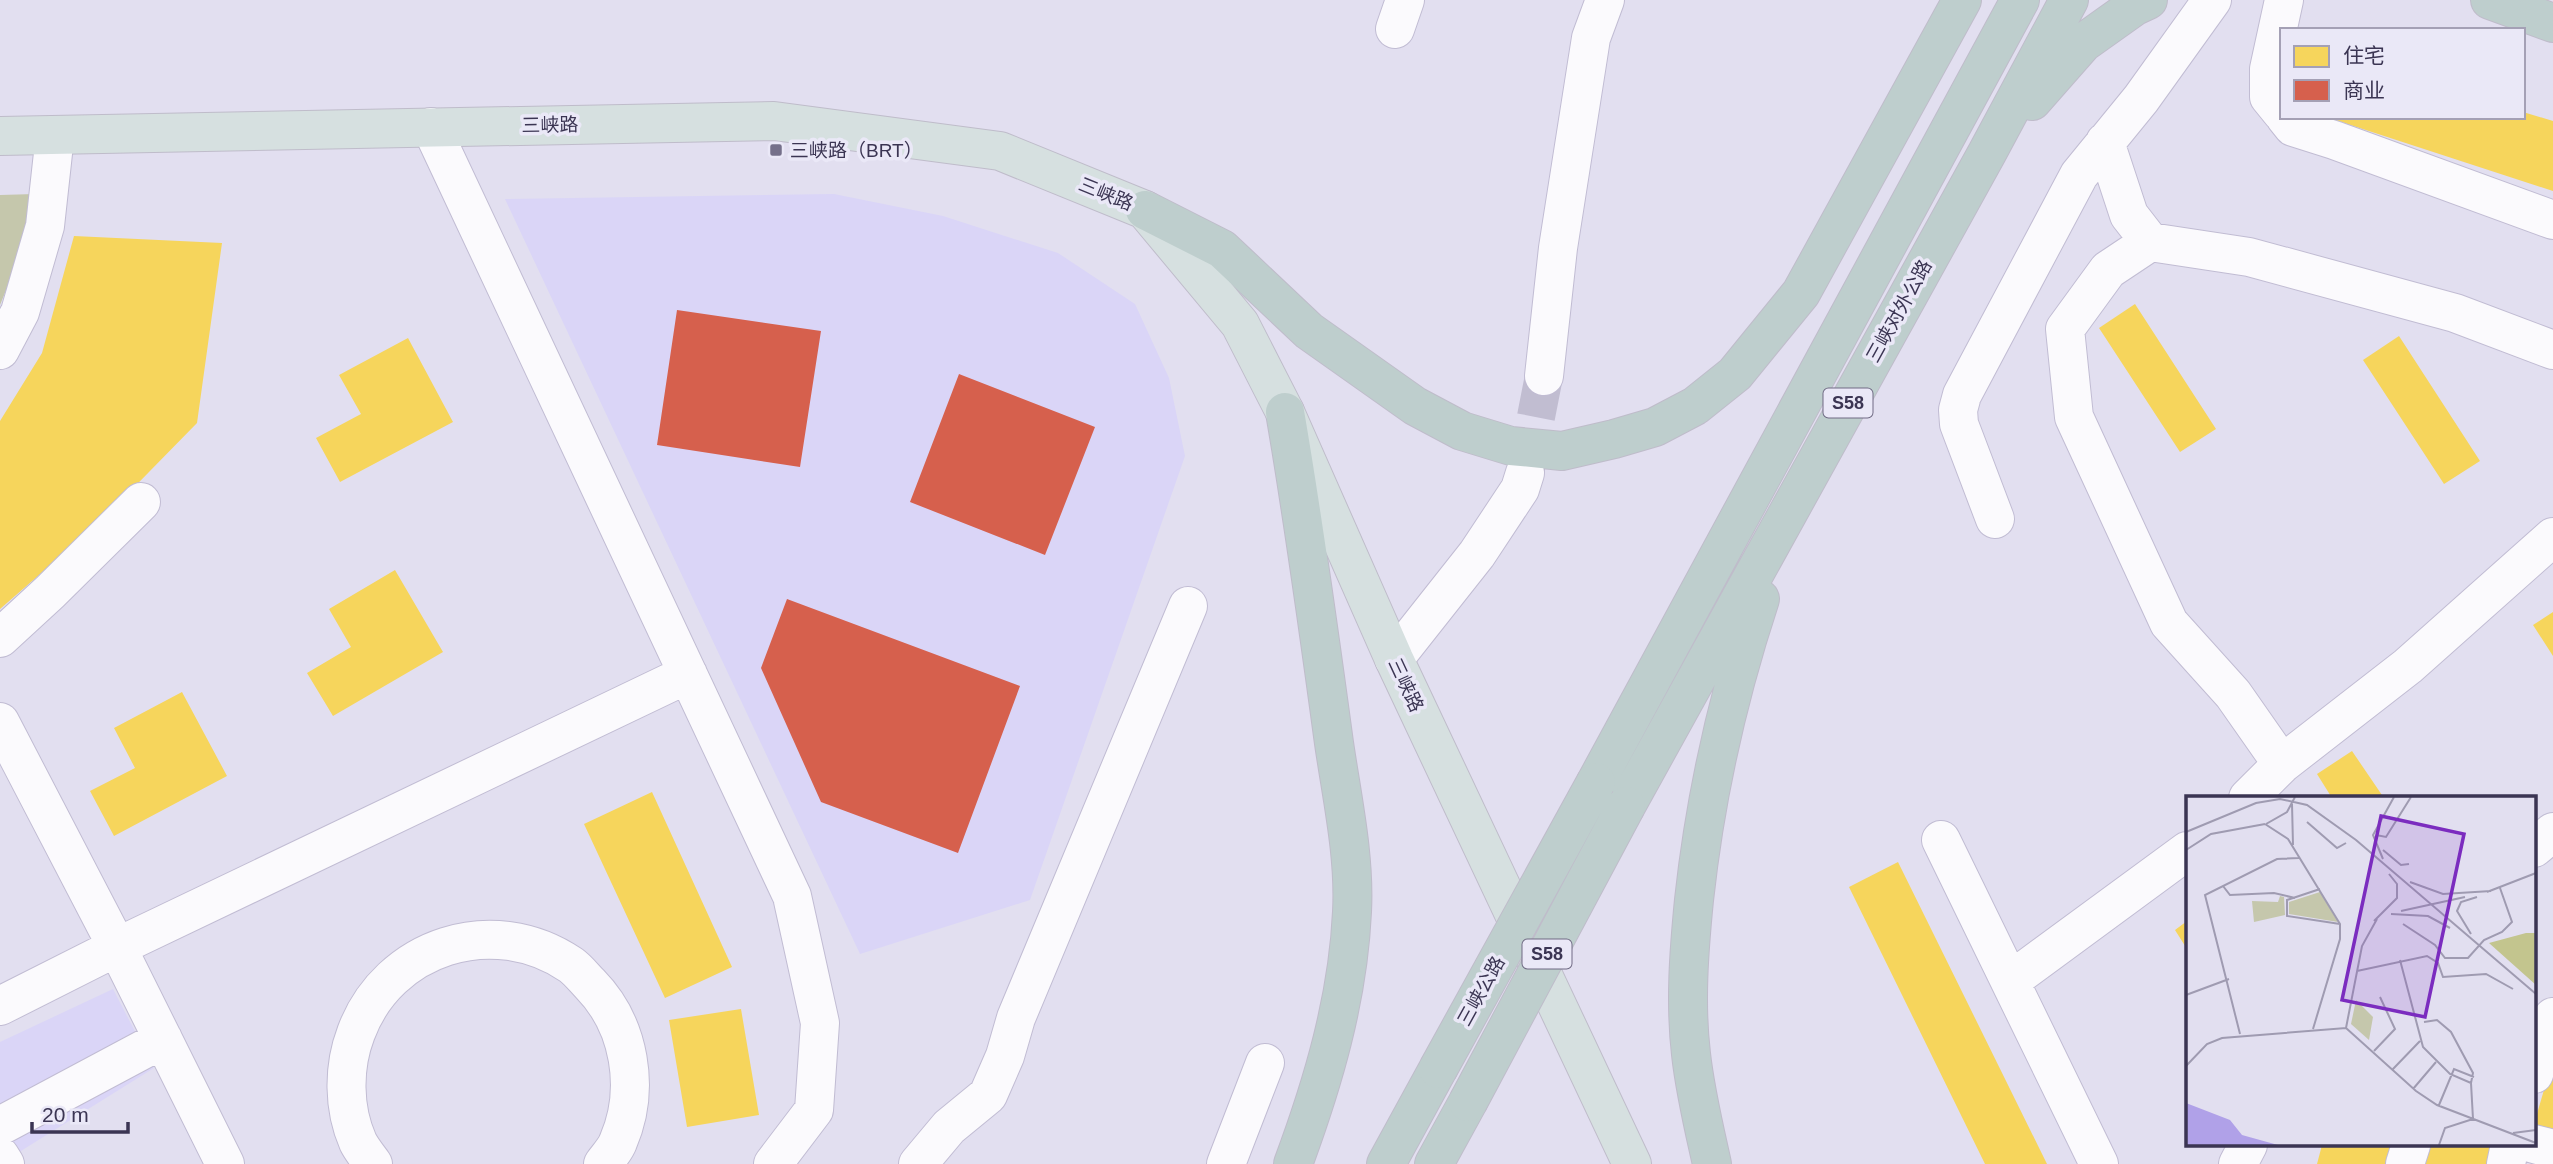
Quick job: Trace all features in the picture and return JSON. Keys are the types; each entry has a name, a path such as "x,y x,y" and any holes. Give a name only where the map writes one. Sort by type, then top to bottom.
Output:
{"highway":[{"path":"1145,210 1222,249 1309,331 1415,405 1462,430 1511,446 1562,451 1614,439 1654,427 1695,406 1735,374 1801,293 1962,0"},
{"name":"三峡公路","path":"1386,1164 2020,0"},
{"name":"三峡对外公路","path":"1434,1164 1626,806 2069,0"},
{"path":"2490,0 2553,23"},
{"path":"1987,153 2083,43 2142,3"},
{"path":"1285,412 1308,548 1350,856 1352,911 1340,1010 1319,1094 1293,1164"},
{"path":"1712,1164 1691,1055 1687,990 1698,863 1737,669 1791,506"}],"main road":[{"name":"三峡路","path":"0,136 774,121 1000,151 1145,210 1240,324 1285,412 1394,659 1632,1164"}],"street":[{"path":"1544,376 1558,248 1591,38 1605,0"},
{"path":"1995,519 1959,424 1958,410 1962,395 2079,175 2141,99 2212,0"},
{"path":"2280,111 2269,97 2269,69 2284,0"},
{"path":"2287,119 2293,127 2553,220"},
{"path":"431,127 792,895 820,1023 814,1110 772,1164"},
{"path":"0,350 20,312 44,226 55,135"},
{"path":"2105,142 2129,215 2150,242"},
{"path":"2282,764 2233,694 2169,623 2074,417 2065,330 2108,270 2150,242 2249,257 2455,313 2553,351"},
{"path":"1394,659 1476,554 1520,489 1525,473"},
{"path":"0,638 141,502"},
{"path":"2250,796 2282,764 2408,666 2553,537"},
{"path":"918,1164 949,1127 988,1095 1005,1056 1016,1018 1188,606"},
{"path":"0,1006 117,947 688,674"},
{"path":"0,722 117,947 225,1164"},
{"path":"2536,846 2553,832"},
{"path":"1941,840 2099,1164"},
{"path":"2010,981 2186,852"},
{"path":"373,1164 358,1142 346,1098 348,1053 364,1010 393,975 430,951 478,939 527,944 572,965 606,1001 626,1046 630,1095 618,1143 603,1164"},
{"path":"2536,1068 2553,1017"},
{"path":"0,1126 163,1039"},
{"path":"1226,1164 1265,1063"},
{"path":"2536,1145 2553,1149"},
{"path":"2238,1164 2247,1146"},
{"path":"2405,1164 2411,1146"},
{"path":"2505,1164 2510,1146"},
{"path":"0,1156 5,1164"}],"shaded area":[{"path":"834,194 943,216 1058,253 1135,304 1169,378 1185,456 1030,900 860,954 505,199"},
{"path":"113,989 154,1068 0,1164 0,1042"}],"green space":[{"path":"35,194 11,278 0,305 0,195"}],"building: 住宅":[{"path":"2525,113 2553,121 2553,191 2332,119 2525,119"},
{"path":"74,236 222,243 197,423 101,521 0,609 0,421 42,353"},
{"path":"2135,304 2216,429 2180,452 2099,328"},
{"path":"2399,336 2480,461 2444,484 2363,360"},
{"path":"408,338 453,422 340,482 316,438 361,414 339,375"},
{"path":"395,570 443,652 333,716 307,673 351,647 329,609"},
{"path":"2553,612 2553,656 2533,625"},
{"path":"182,692 227,776 114,836 90,791 135,768 114,728"},
{"path":"2352,751 2383,796 2331,796 2317,774"},
{"path":"652,792 732,967 665,998 584,824"},
{"path":"1898,862 2047,1164 1985,1164 1849,887"},
{"path":"2186,922 2186,947 2175,930"},
{"path":"741,1009 759,1115 687,1127 669,1020"},
{"path":"2553,1059 2553,1130 2536,1125"},
{"path":"2322,1146 2391,1146 2386,1164 2317,1164"},
{"path":"2425,1146 2493,1148 2488,1164 2420,1164"}],"building: 商业":[{"path":"677,310 821,331 800,467 657,445"},
{"path":"959,374 1095,427 1045,555 910,502"},
{"path":"787,599 1020,686 958,853 821,802 761,668"}],"tunnel":[{"path":"1525,473 1544,376"}],"place":[{"name":"三峡路（BRT）","path":"776,150"}]}
